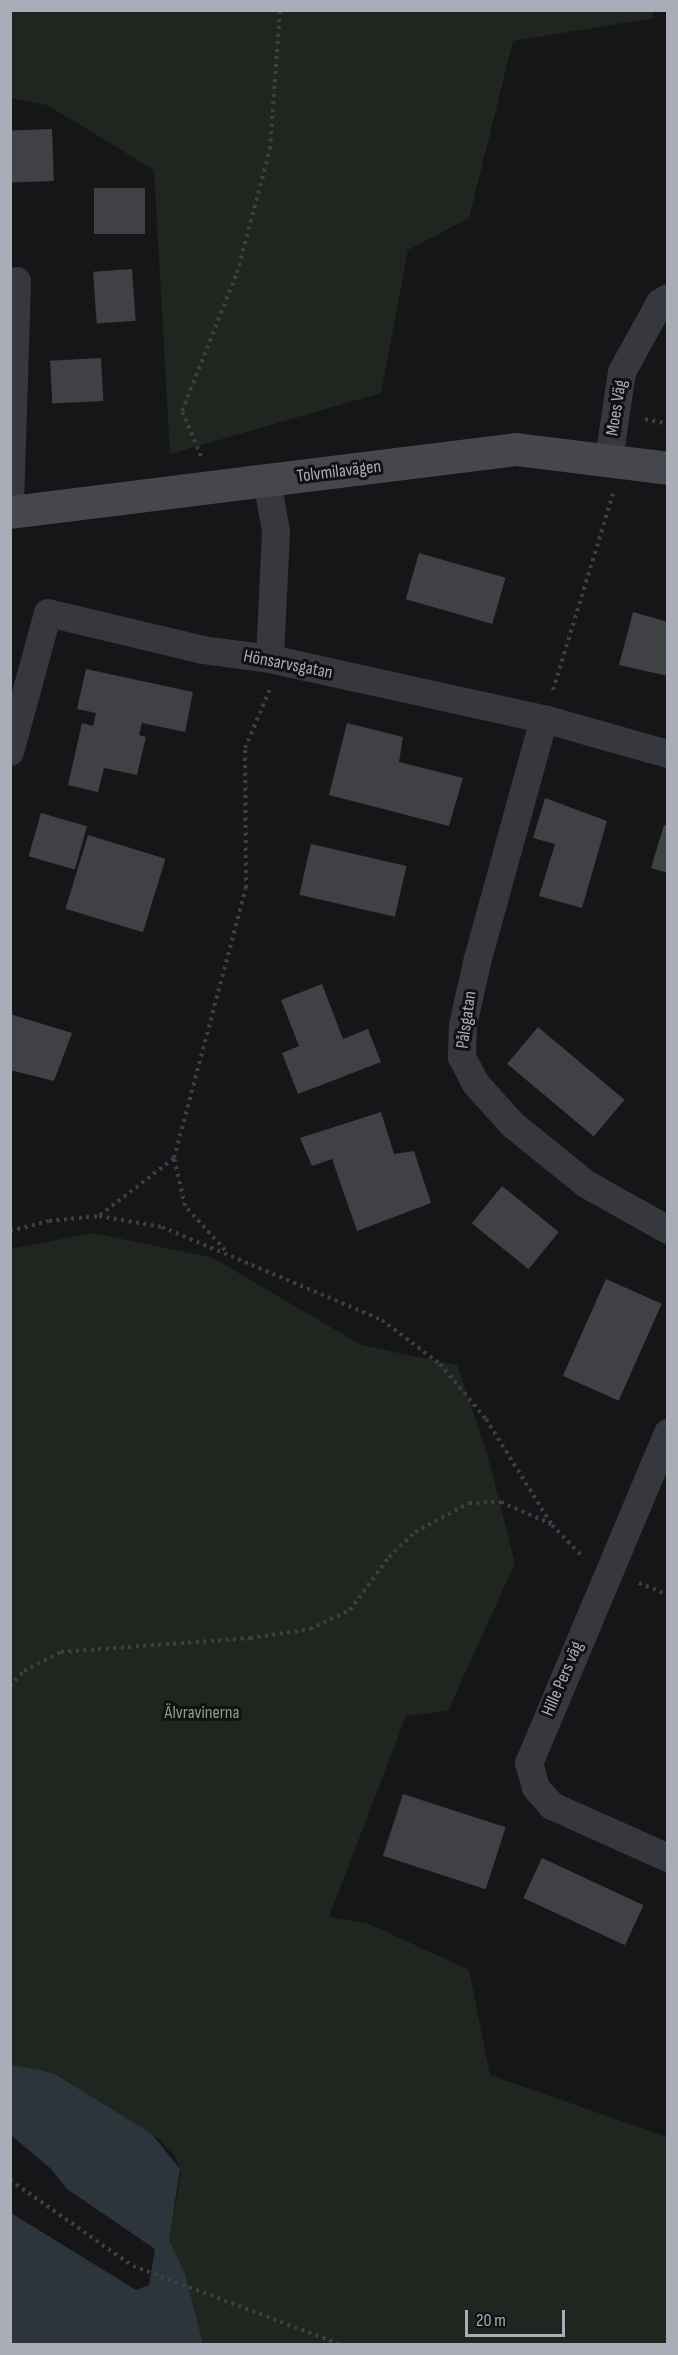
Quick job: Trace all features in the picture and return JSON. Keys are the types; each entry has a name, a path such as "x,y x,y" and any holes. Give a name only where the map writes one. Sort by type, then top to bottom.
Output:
{"street":[{"path":"10,505 17,281"},
{"name":"Moes Väg","path":"616,460 622,372 660,303 668,298"},
{"name":"Tolvmilavägen","path":"10,512 213,484 267,482 516,449 668,468"},
{"path":"267,482 276,531 275,661"},
{"name":"Hönsarvsgatan","path":"10,752 48,613 203,650 275,661 544,719 668,754"},
{"name":"Pålsgatan","path":"544,719 478,958 464,1025 462,1057 476,1084 513,1125 586,1184 668,1230"},
{"name":"Hille Pers väg","path":"668,1433 529,1763 536,1788 552,1806 668,1858"}],"path":[{"path":"213,484 182,411 237,273 270,149 280,10"},
{"path":"544,719 616,460"},
{"path":"225,1251 185,1206 174,1158 246,888 245,748 275,661"},
{"path":"99,1216 174,1158"},
{"path":"10,1231 49,1221 99,1216 162,1227 225,1251 382,1320 440,1364 486,1419 552,1524 577,1554 668,1595"},
{"path":"10,1686 24,1671 61,1652 250,1638 310,1629 350,1610 390,1557 415,1532 469,1503 501,1502 552,1524"},
{"path":"10,2180 133,2266 339,2344"}],"green space":[{"path":"11,11 652,11 654,18 513,41 469,218 408,250 381,393 170,454 154,170 47,105 11,98"},
{"name":"Älvravinerna","path":"93,1233 213,1258 361,1345 457,1365 487,1453 515,1563 448,1711 406,1716 329,1917 367,1923 469,1970 490,2075 667,2137 667,2344 203,2344 193,2309 162,2235 174,2213 181,2172 176,2158 159,2139 11,2068 10,1249"}],"shaded area":[{"path":"11,2065 53,2073 152,2134 180,2169 169,2240 185,2274 203,2344 11,2344 11,2213 136,2290 149,2285 155,2249 67,2189 51,2169 11,2135"}],"building":[{"path":"52,129 54,181 12,182 10,130"},
{"path":"94,188 145,188 145,234 94,234"},
{"path":"132,269 136,321 97,324 93,272"},
{"path":"101,358 103,401 52,404 50,361"},
{"path":"419,553 506,578 492,624 406,599"},
{"path":"633,612 668,622 668,676 619,665"},
{"path":"86,669 193,692 185,732 142,723 139,735 146,737 137,775 104,768 98,792 68,785 82,723 93,726 96,713 77,709"},
{"path":"347,723 403,737 399,762 463,778 449,826 329,795"},
{"path":"545,798 607,821 582,908 539,896 555,844 533,838"},
{"path":"41,813 87,826 75,869 29,856"},
{"path":"664,825 668,826 668,873 651,868"},
{"path":"88,835 165,859 143,932 65,909"},
{"path":"311,844 406,866 395,917 299,895"},
{"path":"322,984 343,1039 368,1029 381,1062 298,1094 282,1053 299,1046 281,1000"},
{"path":"10,1014 72,1033 54,1081 10,1070"},
{"path":"538,1027 625,1100 594,1136 507,1064"},
{"path":"381,1112 394,1154 414,1151 431,1203 357,1231 332,1159 312,1166 300,1138"},
{"path":"502,1186 559,1232 529,1269 472,1223"},
{"path":"606,1279 662,1304 619,1401 563,1376"},
{"path":"403,1794 506,1827 486,1889 383,1856"},
{"path":"542,1858 644,1905 625,1945 523,1898"}]}
